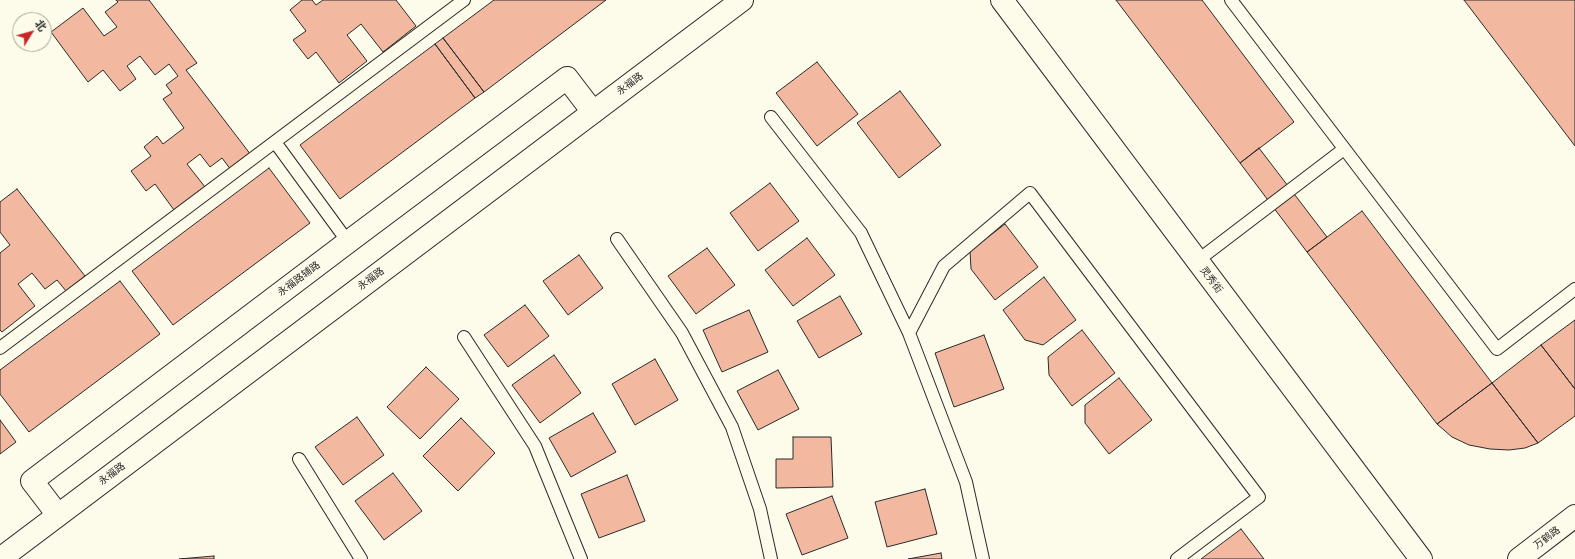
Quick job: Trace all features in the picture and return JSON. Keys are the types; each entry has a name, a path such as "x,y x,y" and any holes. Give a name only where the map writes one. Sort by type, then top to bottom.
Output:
{"street":[{"name":"永福路","path":"0,559 742,0"},
{"name":"灵秀街","path":"1002,0 1421,559"},
{"name":"永福路辅路","path":"58,515 32,481 348,242 567,78 593,112"},
{"name":"万鹤路","path":"1519,559 1575,516"}],"lane":[{"path":"0,348 464,0"},
{"path":"1231,0 1496,349 1575,289"},
{"path":"771,117 860,233 909,333 966,482 983,559"},
{"path":"274,142 348,242"},
{"path":"1197,261 1344,149"},
{"path":"909,333 944,266 1030,193 1259,496 1177,559"},
{"path":"617,239 682,333 732,427 760,509 771,559"},
{"path":"464,337 535,446 581,559"},
{"path":"299,459 361,559"}],"building":[{"path":"116,0 149,0 197,63 186,70 251,155 231,170 222,158 210,167 200,154 187,164 205,187 174,210 155,184 146,191 131,171 151,156 144,147 157,136 163,144 184,128 163,99 172,93 166,85 178,76 169,64 155,75 140,56 127,66 136,79 120,91 103,70 88,82 52,33 52,31 83,8 104,36 117,27 105,12 118,2"},
{"path":"302,0 312,0 316,5 323,0 396,0 416,26 383,52 361,24 347,35 367,61 339,83 316,52 308,59 293,40 306,31 290,10"},
{"path":"494,0 606,0 484,92 443,38"},
{"path":"1116,0 1202,0 1294,122 1240,163"},
{"path":"1464,0 1575,0 1575,146"},
{"path":"443,38 484,92 475,98 435,44"},
{"path":"435,44 475,98 340,199 300,145"},
{"path":"817,62 858,114 817,146 776,93"},
{"path":"900,91 941,145 899,178 857,123"},
{"path":"1259,148 1327,237 1307,252 1240,163"},
{"path":"269,168 310,223 173,325 132,271"},
{"path":"770,183 799,221 758,251 730,213"},
{"path":"17,189 85,276 66,291 57,280 45,289 32,273 18,284 35,306 2,332 0,330 0,253 10,245 0,232 0,202"},
{"path":"1362,211 1492,383 1437,424 1307,252"},
{"path":"1005,224 1038,267 995,300 971,269 970,251"},
{"path":"807,238 835,275 793,306 765,270"},
{"path":"707,248 735,285 696,314 668,276"},
{"path":"579,255 603,288 568,315 543,281"},
{"path":"1044,277 1076,320 1043,345 1025,340 1003,310"},
{"path":"120,281 160,334 29,432 0,394 0,370"},
{"path":"840,296 862,334 819,358 797,321"},
{"path":"525,305 549,336 508,367 484,335"},
{"path":"749,310 768,352 722,372 703,330"},
{"path":"1575,320 1575,389 1541,345"},
{"path":"1082,330 1115,373 1072,406 1049,375 1048,357"},
{"path":"984,335 1004,389 954,407 935,353"},
{"path":"1541,345 1575,389 1575,416 1538,443 1492,383"},
{"path":"554,355 581,393 540,423 512,385"},
{"path":"655,359 678,400 635,425 612,384"},
{"path":"426,367 459,399 420,439 387,407"},
{"path":"778,370 799,409 758,430 737,391"},
{"path":"1119,378 1152,420 1109,454 1085,423 1085,405"},
{"path":"1492,383 1538,443 1525,448 1509,450 1490,449 1469,445 1452,437 1437,424"},
{"path":"593,413 616,452 571,477 549,438"},
{"path":"357,417 384,455 343,485 315,447"},
{"path":"461,418 495,453 458,491 423,456"},
{"path":"0,420 16,442 0,454"},
{"path":"793,437 831,437 833,487 776,488 776,459 793,459"},
{"path":"393,473 422,511 384,540 355,501"},
{"path":"627,475 645,521 599,538 581,494"},
{"path":"925,489 937,534 887,547 875,502"},
{"path":"832,496 848,538 802,555 786,514"},
{"path":"1241,529 1264,559 1201,559"},
{"path":"941,553 942,559 908,559"},
{"path":"214,556 214,559 179,559"}]}
